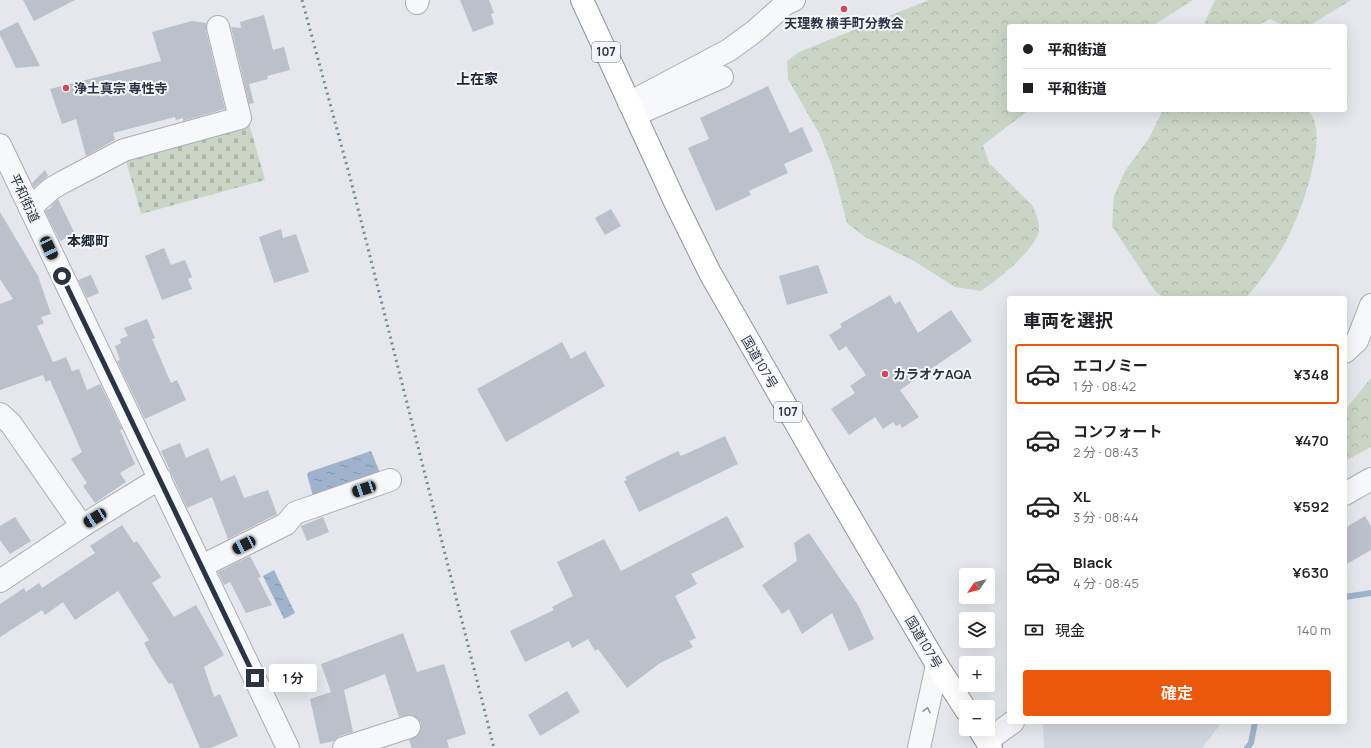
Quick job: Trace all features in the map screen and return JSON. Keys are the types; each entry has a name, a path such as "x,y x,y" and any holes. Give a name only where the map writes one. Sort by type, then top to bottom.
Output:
{"highway":[{"name":"国道107号","path":"582,0 710,273 757,358 960,700"}],"street":[{"path":"632,109 729,50 755,31 785,4 794,0"},
{"path":"30,208 57,185 124,150 240,118 218,27"},
{"path":"632,109 722,77"},
{"name":"平和街道","path":"0,145 288,748"},
{"path":"1347,350 1357,341 1371,305"},
{"path":"0,414 11,424 82,526"},
{"path":"0,581 82,526 160,478"},
{"path":"1347,493 1371,479"},
{"path":"202,566 286,524 295,513 390,480"},
{"path":"919,748 937,664"},
{"path":"985,739 1010,724"},
{"path":"344,748 409,727"}],"shaded area":[{"path":"1043,724 1220,724 1202,748 1044,748"}],"green space":[{"path":"929,0 1193,0 1155,24 1007,24 1007,112 1026,112 983,145 989,163 1032,205 1037,217 1039,229 1037,237 1032,245 1016,263 981,291 955,287 914,261 865,237 847,223 833,169 820,135 788,79 787,61 799,52"},
{"path":"1215,0 1351,0 1312,24 1281,24 1270,19 1260,24 1204,24"},
{"path":"1162,112 1309,112 1314,119 1316,148 1309,183 1297,217 1277,257 1248,296 1161,296 1155,291 1112,226 1114,196 1125,171 1149,138"},
{"path":"249,123 265,180 141,214 125,157"},
{"path":"1371,378 1371,447 1347,460 1347,408"}],"water":[{"path":"371,451 381,475 313,496 307,475 309,472"},
{"path":"274,570 295,613 284,619 263,576"}],"building":[{"path":"23,0 75,0 34,21"},
{"path":"460,0 489,0 494,13 491,14 494,24 473,32"},
{"path":"264,15 273,50 284,47 290,70 267,76 268,79 249,84 254,103 249,104 231,27 241,28 240,22"},
{"path":"192,21 206,23 206,30 225,109 183,121 183,118 176,120 175,117 113,133 115,140 86,156 76,119 62,124 50,89 161,61 152,32"},
{"path":"18,22 40,66 16,68 0,35 0,31"},
{"path":"768,86 790,133 802,127 813,151 784,164 788,173 749,191 751,195 716,211 688,148 709,139 700,118"},
{"path":"45,170 48,176 34,187 32,183"},
{"path":"58,199 75,234 60,241 45,211 52,207 51,206"},
{"path":"611,209 621,226 605,235 595,218"},
{"path":"0,212 38,276 51,314 41,317 44,323 37,326 53,362 66,357 72,371 79,369 87,390 100,384 122,429 120,430 135,464 120,473 126,482 95,503 83,486 87,483 71,459 82,452 50,380 46,382 43,375 0,390 0,304 13,299 0,279"},
{"path":"281,229 283,238 296,234 309,272 274,283 259,237"},
{"path":"164,248 171,265 185,260 192,277 188,279 192,289 162,300 145,256"},
{"path":"818,265 828,293 787,305 779,276"},
{"path":"91,275 99,293 87,298 78,280"},
{"name":"カラオケAQA","path":"890,295 895,304 900,301 918,333 951,310 972,341 900,390 919,417 902,428 900,424 896,426 893,422 883,429 875,417 849,435 831,409 855,393 850,386 866,375 846,346 839,351 829,335 842,327 840,324"},
{"path":"147,319 155,338 152,339 171,383 177,380 186,400 145,419 117,361 120,360 115,346 121,343 120,339 128,336 124,328"},
{"path":"562,342 571,359 585,351 605,386 506,442 477,389"},
{"path":"725,436 738,464 639,512 624,481 627,480 625,477 678,451 681,456"},
{"path":"180,443 186,458 208,448 221,481 235,475 244,498 268,490 277,514 228,539 212,497 187,508 161,451"},
{"path":"727,516 744,547 691,574 697,584 675,596 696,638 689,641 693,647 660,663 627,688 598,649 595,651 588,639 572,648 569,641 525,662 510,631 554,610 552,607 573,596 557,562 604,539 621,571"},
{"path":"1365,516 1371,526 1371,550 1347,564 1347,527"},
{"path":"15,517 31,541 10,554 0,540 0,526"},
{"path":"323,517 329,532 307,541 301,526"},
{"path":"122,525 134,543 137,541 161,577 152,583 174,617 196,605 224,655 204,667 214,697 220,694 238,736 211,748 200,748 172,683 169,684 152,658 144,643 149,640 118,591 75,620 63,602 45,615 42,610 0,637 0,604 24,588 26,592 39,583 42,588 95,553 90,546"},
{"path":"809,533 858,605 874,639 849,651 832,613 802,634 789,609 782,614 762,585 797,561 794,543"},
{"path":"250,556 261,577 258,578 272,605 246,613 230,582 224,585 218,572"},
{"path":"403,633 417,672 444,664 466,734 447,740 449,748 412,748 409,740 418,735 421,729 421,723 412,715 399,717 385,674 344,690 353,732 340,736 334,741 320,744 310,699 331,692 321,664"},
{"path":"567,691 580,712 540,736 528,715"}],"waterway":[{"path":"1347,597 1371,593"},
{"path":"1247,748 1251,743 1255,724"}],"railway":[{"path":"302,0 351,181 494,748"}],"place":[{"name":"天理教 横手町分教会","path":"844,9"},
{"name":"浄土真宗 専性寺","path":"66,88"},
{"name":"カラオケAQA","path":"885,374"}],"district":[{"name":"上在家","path":"477,79"},
{"name":"本郷町","path":"88,241"}],"route":[{"path":"62,276 255,678"}]}
